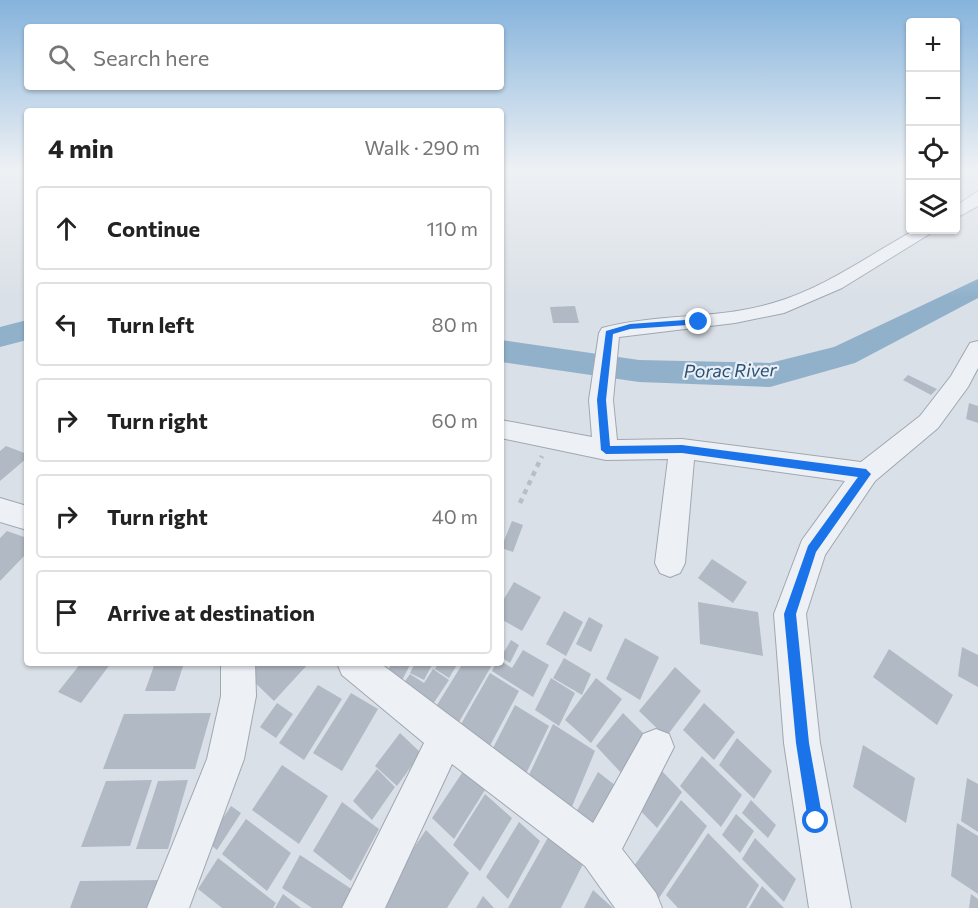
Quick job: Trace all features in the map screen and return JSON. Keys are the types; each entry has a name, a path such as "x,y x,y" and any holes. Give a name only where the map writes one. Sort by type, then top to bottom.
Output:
{"street":[{"path":"606,450 601,400 609,333 630,327 699,322 777,309 825,288 920,234"},
{"path":"830,908 802,743 790,614 812,549 866,474 929,422 960,381 978,348"},
{"path":"504,429 551,437 606,450 682,449 866,474"},
{"path":"670,563 682,449"},
{"path":"0,510 24,517"},
{"path":"168,908 229,755 241,692 238,666"},
{"path":"358,666 404,705 447,735 599,852 641,908"},
{"path":"363,908 447,735"},
{"path":"599,852 656,747"}],"path":[{"path":"520,503 551,437"}],"building":[{"path":"575,306 579,323 553,323 550,307"},
{"path":"908,375 937,389 931,395 903,380"},
{"path":"969,403 978,406 978,423 966,419"},
{"path":"6,446 24,453 24,461 0,481 0,451"},
{"path":"512,521 523,525 513,552 504,549 504,541"},
{"path":"7,531 24,537 24,556 0,581 0,538"},
{"path":"712,559 747,582 733,603 698,578"},
{"path":"514,582 541,597 522,631 504,621 504,599"},
{"path":"698,602 758,612 763,656 700,644"},
{"path":"564,611 583,622 566,656 546,644"},
{"path":"589,617 603,625 591,652 576,644"},
{"path":"625,638 659,657 640,700 606,679"},
{"path":"511,640 519,645 510,663 504,659 504,652"},
{"path":"962,647 978,655 978,687 958,676"},
{"path":"889,649 953,695 937,725 873,677"},
{"path":"523,650 549,665 533,697 492,671 494,666 504,666 504,663 512,668"},
{"path":"564,658 591,674 582,695 553,678"},
{"path":"79,666 109,666 81,703 58,692"},
{"path":"154,666 183,666 175,691 145,691"},
{"path":"252,666 306,666 274,701 245,673"},
{"path":"390,666 409,666 399,686 384,678"},
{"path":"414,666 431,666 424,680 410,673"},
{"path":"436,666 456,666 449,678 435,669"},
{"path":"461,666 491,666 455,729 432,713"},
{"path":"675,667 701,691 666,737 639,711"},
{"path":"433,669 449,680 429,710 399,690 410,674 424,683"},
{"path":"490,673 519,691 486,753 456,733"},
{"path":"551,678 575,693 559,726 535,710"},
{"path":"596,678 622,699 591,743 565,720"},
{"path":"318,685 342,699 304,760 279,743"},
{"path":"351,693 378,709 342,771 313,753"},
{"path":"277,703 293,714 276,738 260,727"},
{"path":"704,703 735,732 714,760 683,730"},
{"path":"515,705 549,726 524,778 490,754"},
{"path":"211,713 195,769 103,769 124,714"},
{"path":"623,713 652,742 625,777 596,746"},
{"path":"553,724 595,751 571,809 527,779"},
{"path":"400,733 421,753 397,786 375,766"},
{"path":"737,738 772,771 754,799 719,765"},
{"path":"863,745 915,778 906,823 853,787"},
{"path":"702,756 742,795 721,827 680,786"},
{"path":"282,765 328,796 299,844 252,810"},
{"path":"377,769 395,787 372,820 353,801"},
{"path":"464,770 485,790 454,839 432,818"},
{"path":"661,770 682,792 657,828 636,806"},
{"path":"598,772 620,789 596,837 573,818"},
{"path":"967,778 978,784 978,832 961,821"},
{"path":"152,780 130,846 81,847 106,781"},
{"path":"188,780 168,849 136,849 158,781"},
{"path":"485,794 512,818 480,871 453,845"},
{"path":"681,800 707,826 655,904 629,873"},
{"path":"751,800 776,825 768,838 742,813"},
{"path":"342,802 379,829 351,881 313,851"},
{"path":"231,806 241,813 217,850 207,842"},
{"path":"736,814 754,831 740,853 722,835"},
{"path":"246,819 291,853 267,891 222,854"},
{"path":"519,822 540,841 508,899 486,877"},
{"path":"957,823 978,836 978,894 951,876"},
{"path":"426,830 469,873 447,908 379,908 375,904"},
{"path":"708,833 759,885 746,908 678,908 666,895"},
{"path":"550,834 583,864 561,908 508,908"},
{"path":"755,838 796,879 784,902 742,859"},
{"path":"300,855 356,892 348,908 312,908 282,888"},
{"path":"218,858 276,903 273,908 222,908 198,889"},
{"path":"160,880 152,908 70,908 80,881"},
{"path":"762,886 784,908 749,908"},
{"path":"593,890 613,908 584,908"},
{"path":"283,894 301,908 275,908"},
{"path":"971,894 978,899 978,908 969,908"},
{"path":"483,896 494,908 476,908"}],"waterway":[{"name":"Porac River","path":"504,351 639,371 770,375 844,355 978,287"},
{"name":"Porac River","path":"0,337 24,331"}],"route":[{"path":"699,322 630,327 609,333 601,400 606,450 682,449 866,474 812,549 790,614 802,743 816,821"}]}
